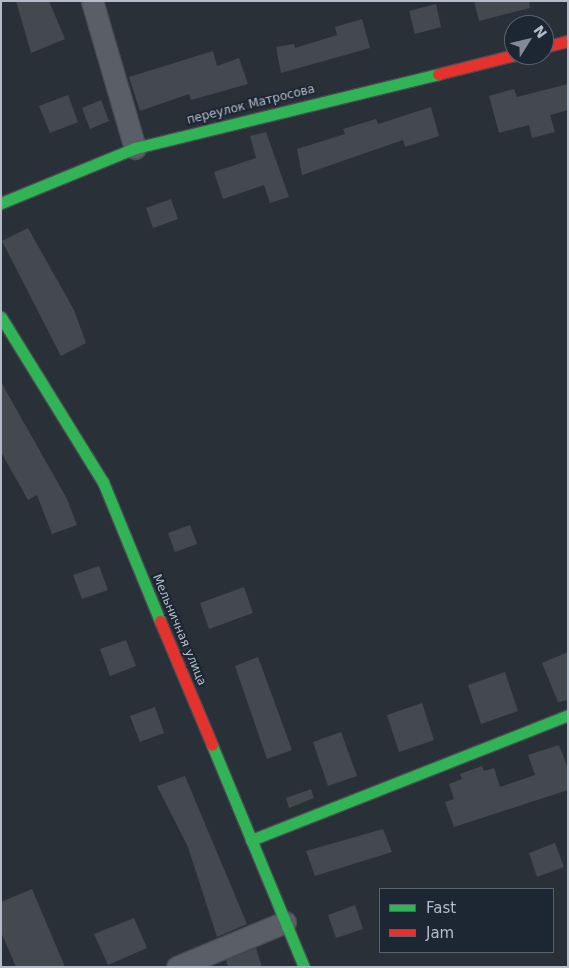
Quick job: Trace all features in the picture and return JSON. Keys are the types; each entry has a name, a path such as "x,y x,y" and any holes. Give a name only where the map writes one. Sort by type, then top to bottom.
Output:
{"street":[{"path":"92,1 135,148"},
{"path":"554,44 568,41"},
{"name":"переулок Матросова","path":"1,203 135,148 504,56"},
{"name":"Мельничная улица","path":"1,317 103,482 304,967"},
{"path":"251,840 568,714"},
{"path":"177,967 285,922"}],"building":[{"path":"16,1 49,1 65,39 31,53"},
{"path":"474,1 529,1 530,8 479,21"},
{"path":"436,4 441,27 415,34 409,11"},
{"path":"362,19 370,48 281,73 276,47 294,44 295,48 337,35 335,27"},
{"path":"213,51 217,66 239,58 248,84 191,100 189,94 140,111 129,77"},
{"path":"568,84 568,110 550,115 555,132 532,138 529,125 499,133 489,96 514,89 517,97"},
{"path":"68,95 78,122 50,133 39,106"},
{"path":"101,100 109,121 90,129 82,108"},
{"path":"431,107 439,136 405,147 403,140 302,175 297,149 345,134 343,129 376,119 378,124"},
{"path":"266,132 289,197 270,203 264,185 223,199 214,172 256,158 250,136"},
{"path":"171,199 178,219 153,228 146,208"},
{"path":"28,228 74,310 86,343 61,356 2,241"},
{"path":"1,382 67,499 77,525 52,534 37,495 28,500 1,452"},
{"path":"190,525 197,544 175,552 168,533"},
{"path":"99,566 108,590 82,599 73,575"},
{"path":"244,587 253,613 209,629 200,603"},
{"path":"126,640 136,666 110,676 100,649"},
{"path":"568,652 568,700 558,702 542,663"},
{"path":"258,657 292,750 267,759 235,666"},
{"path":"505,672 518,711 481,724 468,685"},
{"path":"422,703 434,740 399,752 387,715"},
{"path":"155,707 164,733 140,742 130,716"},
{"path":"341,732 357,776 328,786 313,742"},
{"path":"559,745 568,769 568,790 454,827 445,802 454,799 449,784 462,779 460,774 482,766 484,771 494,768 500,787 535,775 528,755"},
{"path":"185,776 247,924 217,937 188,847 157,786"},
{"path":"311,789 314,798 289,808 286,798"},
{"path":"383,829 392,852 315,876 306,851"},
{"path":"555,843 564,867 537,877 529,853"},
{"path":"32,889 65,967 16,967 1,932 1,902"},
{"path":"355,905 363,929 336,938 328,915"},
{"path":"134,918 147,948 108,965 94,934"},
{"path":"256,948 262,967 228,967 226,960"}],"traffic: fast":[{"path":"1,203 135,148 438,74"},
{"path":"1,317 103,482 160,621"},
{"path":"251,840 568,715"},
{"path":"212,745 304,967"}],"traffic: jam":[{"path":"554,44 568,41"},
{"path":"438,74 504,58"},
{"path":"160,621 212,745"}]}
